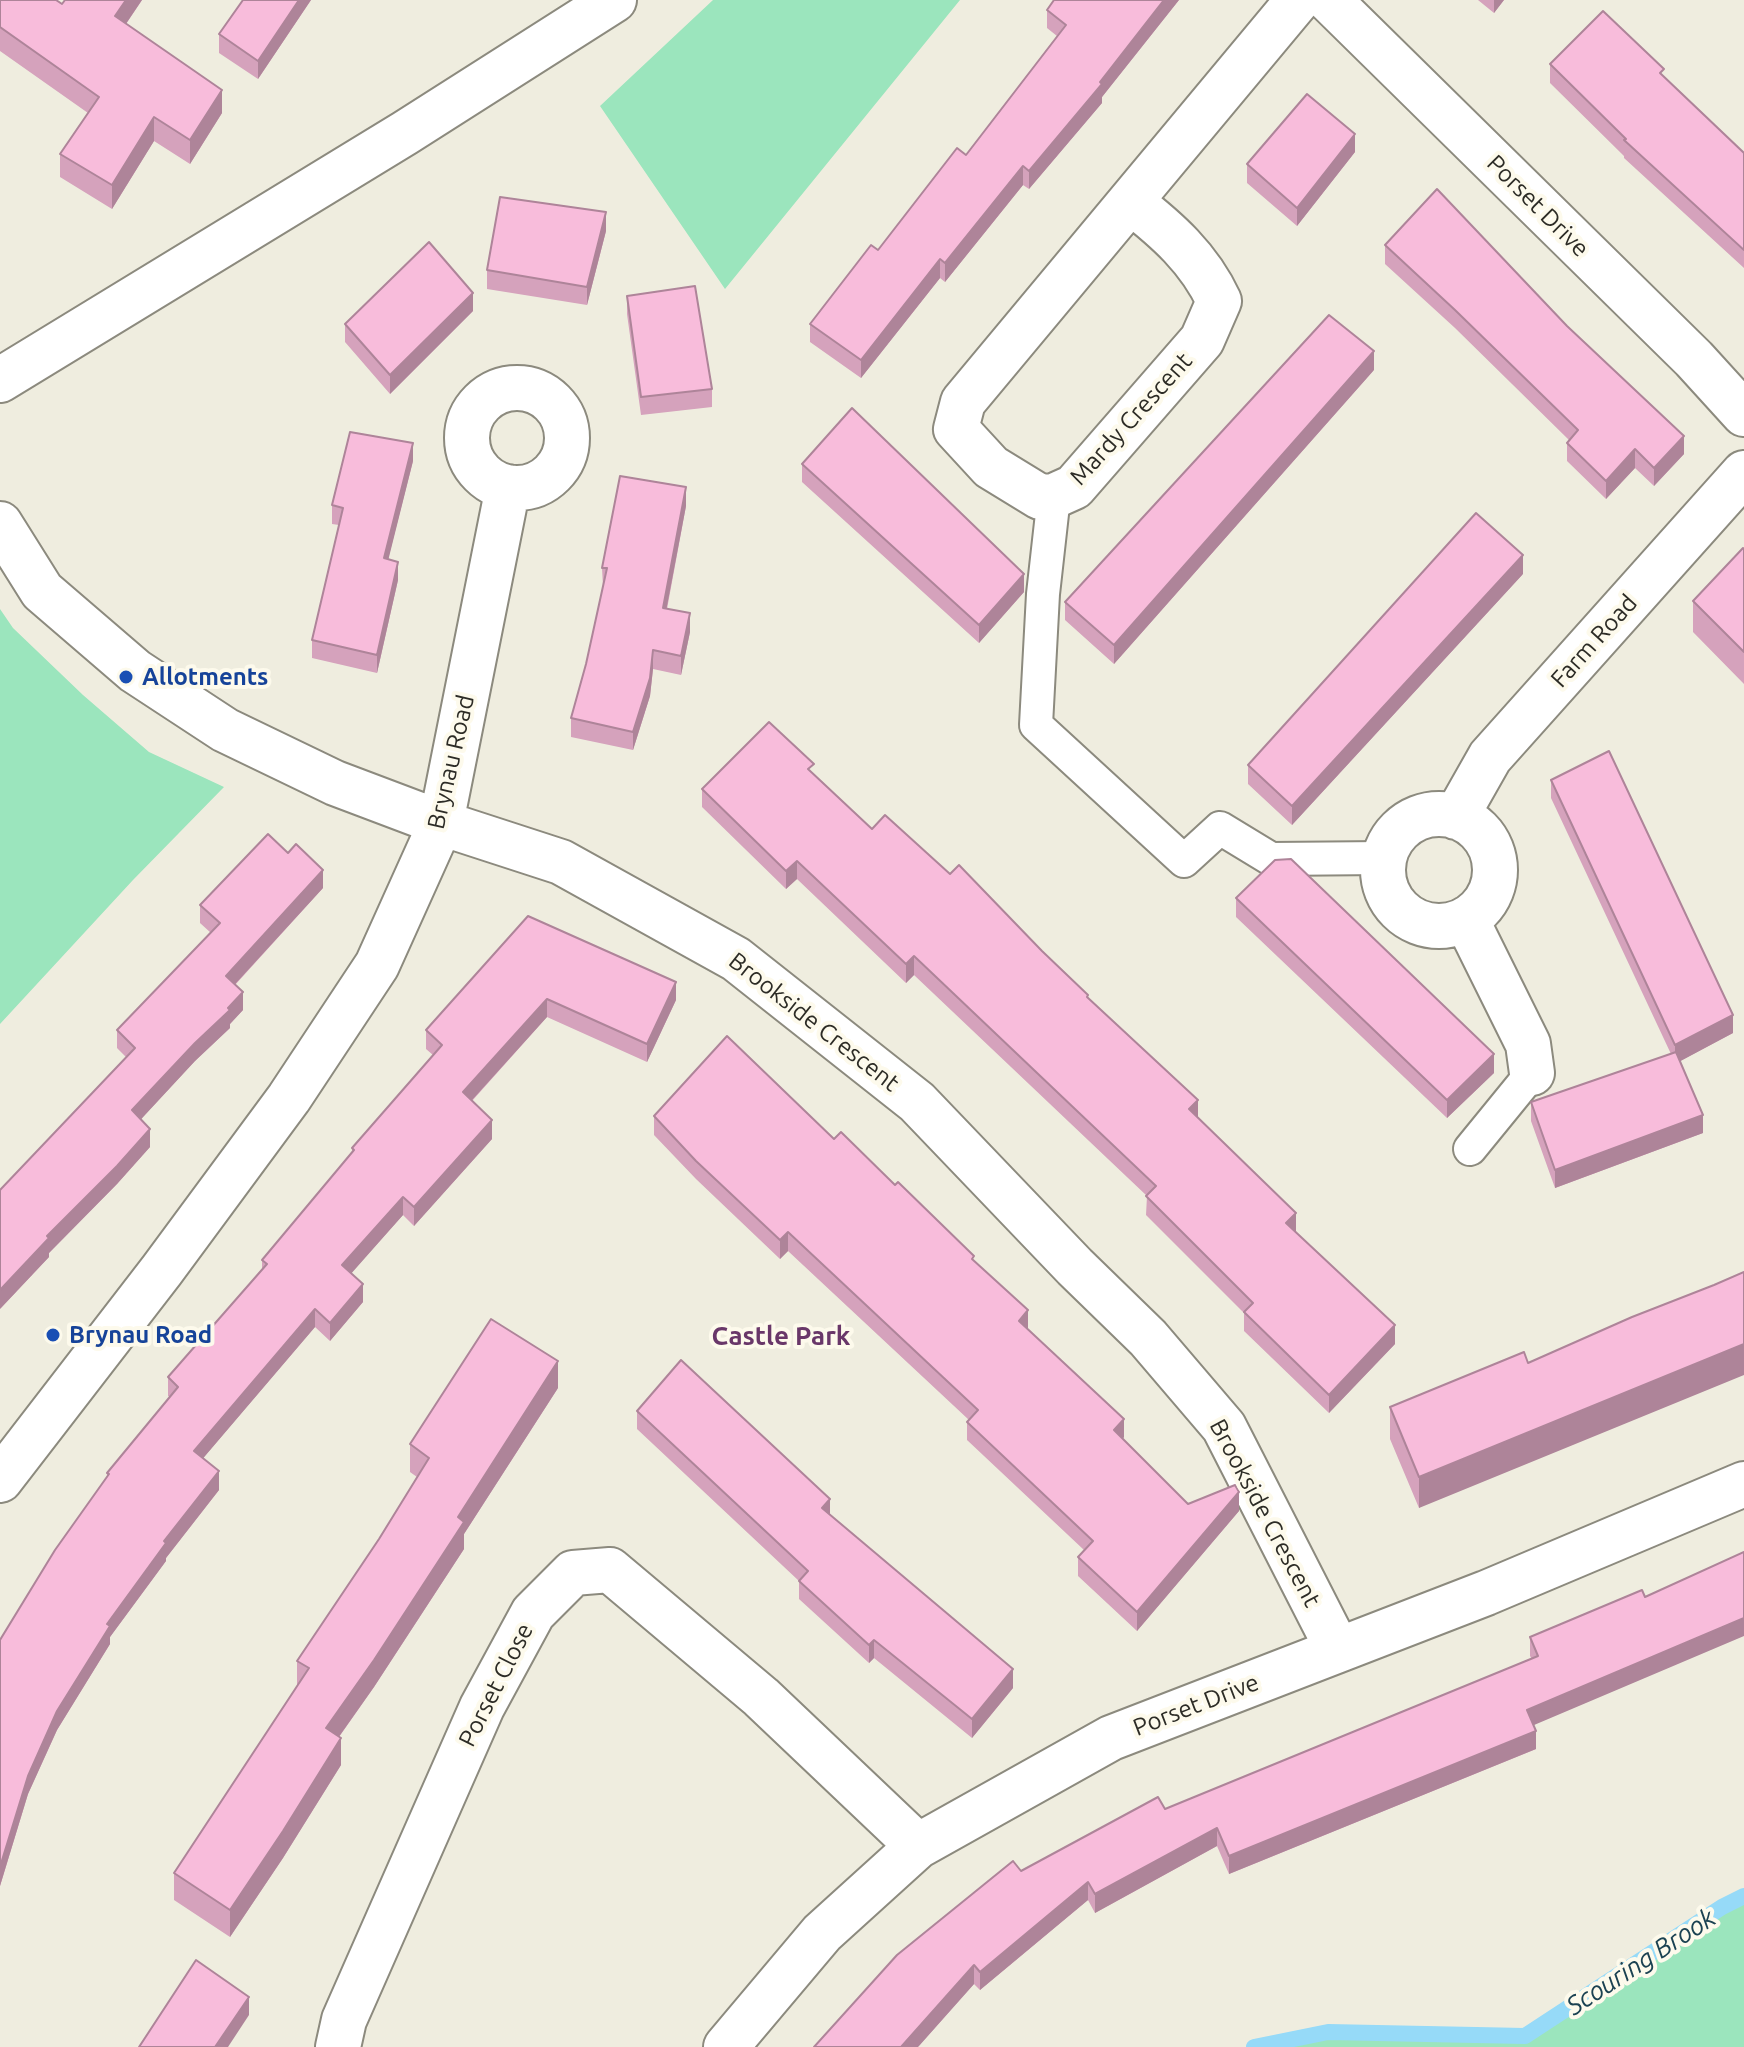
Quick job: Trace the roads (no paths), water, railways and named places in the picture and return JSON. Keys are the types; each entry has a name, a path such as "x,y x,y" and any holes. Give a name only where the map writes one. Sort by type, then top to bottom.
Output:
{"street":[{"path":"0,380 419,125 614,0"},
{"name":"Mardy Crescent","path":"1131,202 1172,234 1206,275 1219,301 1202,340 1074,487 1054,496 1040,497 991,467 956,429 963,402 1298,0"},
{"name":"Porset Drive","path":"1329,0 1694,359 1744,414"},
{"name":"Farm Road","path":"1456,817 1490,757 1744,473"},
{"name":"Brynau Road","path":"0,1480 162,1270 289,1098 377,965 441,823 508,487"},
{"name":"Brookside Crescent","path":"0,524 42,591 135,671 225,730 335,783 441,823 561,862 736,959 917,1102 1075,1267 1148,1338 1224,1427 1338,1650"},
{"path":"1438,814 1456,817 1472,825 1486,838 1496,872 1491,890 1482,906 1466,919 1452,925 1415,921 1400,910 1389,895 1384,858 1391,841 1403,827 1420,817 1438,814"},
{"path":"1466,919 1528,1044 1532,1073"},
{"name":"Porset Drive","path":"726,2047 822,1933 918,1846 1111,1738 1486,1593 1744,1484"},
{"name":"Porset Close","path":"338,2047 344,2020 482,1707 533,1613 573,1573 610,1570 761,1697 918,1846"}],"lane":[{"path":"1054,496 1043,594 1036,725 1184,861 1220,828 1271,859 1384,858"},
{"path":"1470,1149 1532,1073"}],"waterway":[{"name":"Scouring Brook","path":"1254,2047 1328,2032 1525,2036 1722,1907 1744,1896"}],"place":[{"name":"Allotments","path":"126,677"},
{"name":"Brynau Road","path":"53,1335"}],"district":[{"name":"Castle Park","path":"781,1336"}]}
